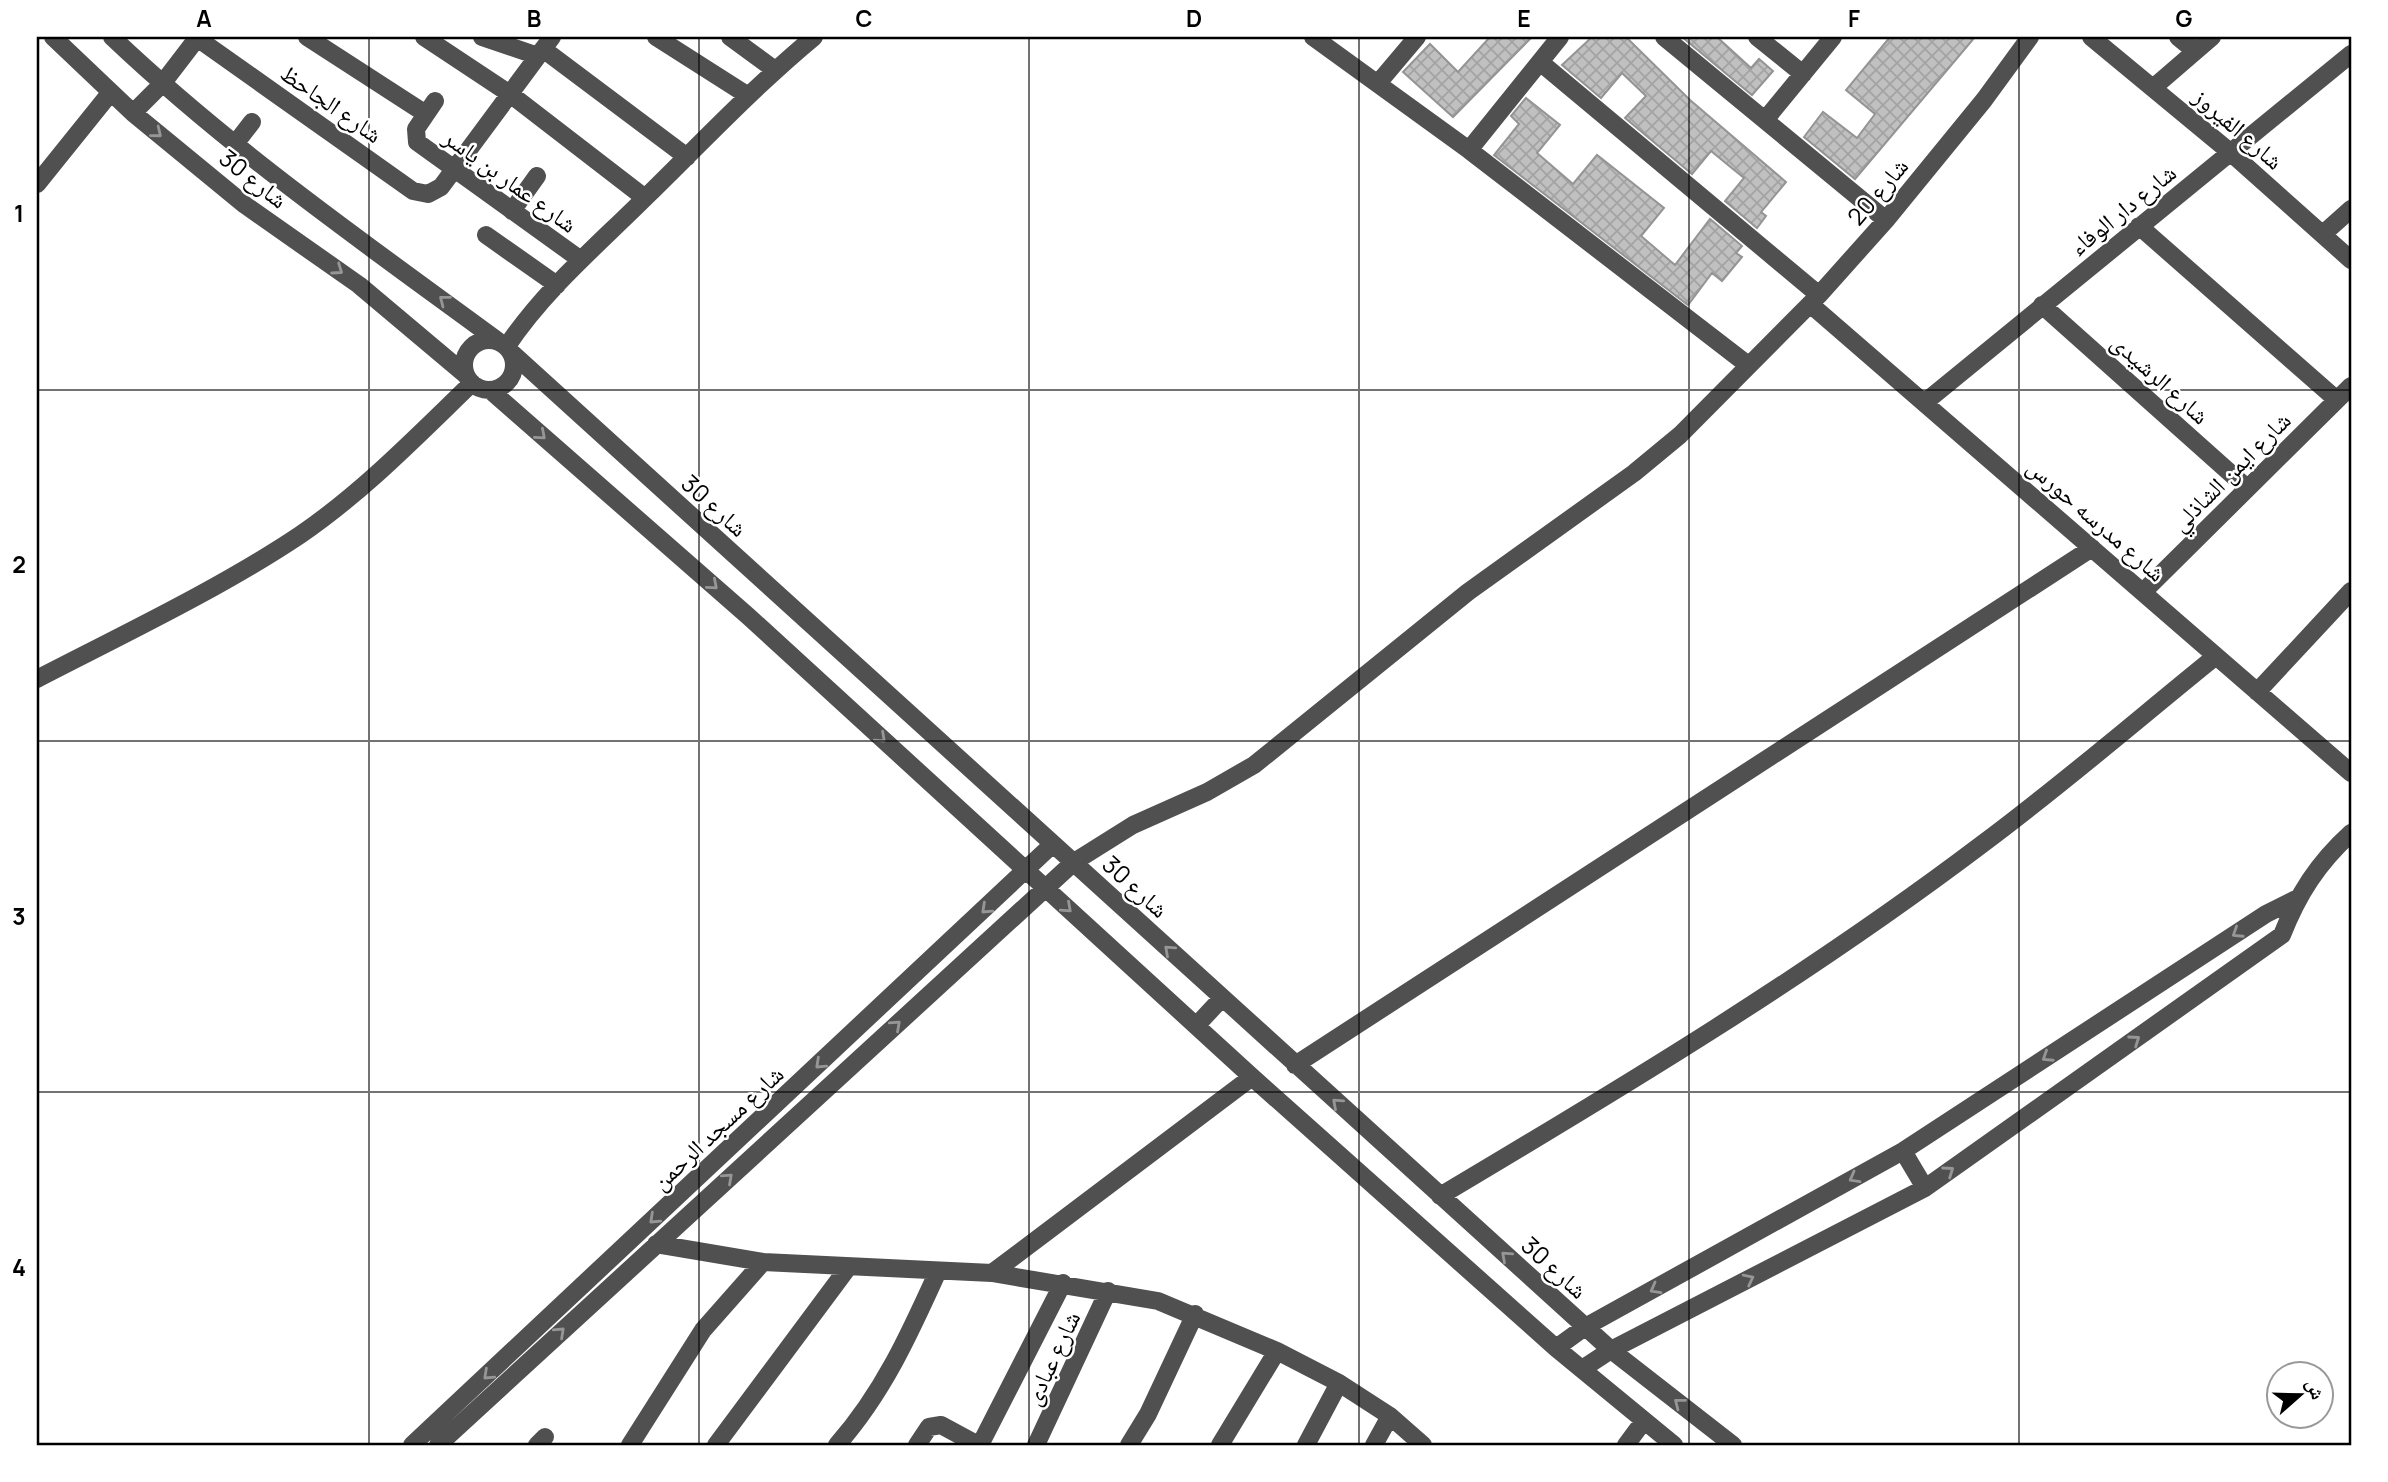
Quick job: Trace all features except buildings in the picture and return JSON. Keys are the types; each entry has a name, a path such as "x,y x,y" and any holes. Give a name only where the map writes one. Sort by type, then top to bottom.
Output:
{"street":[{"name":"شارع 30","path":"53,37 133,113 245,205 397,314 469,379"},
{"name":"شارع 30","path":"112,37 162,84 234,144 506,347 1585,1327 1733,1445"},
{"path":"133,113 162,84 198,37"},
{"name":"شارع الجاحظ","path":"198,37 413,191 428,194 441,187 454,170"},
{"name":"شارع عمار بن ياسر","path":"307,37 430,108 416,129 415,138 454,170 581,260"},
{"path":"424,37 510,94 645,198"},
{"path":"482,37 545,47 687,157"},
{"path":"656,37 747,95"},
{"path":"730,37 775,70"},
{"path":"490,390 508,382 513,374 506,347 528,314 747,95 814,37"},
{"path":"1312,37 1379,82 1748,365"},
{"path":"1379,82 1417,37"},
{"path":"1469,150 1560,37"},
{"path":"1664,37 1886,220"},
{"path":"1757,37 1803,74"},
{"path":"1765,120 1833,37"},
{"name":"شارع 20","path":"1074,862 1133,825 1254,765 1468,592 1634,473 1680,435 1814,299 1886,220 1984,100 2030,37"},
{"name":"شارع الفيروز","path":"2091,37 2230,152 2351,260"},
{"path":"2178,37 2196,51"},
{"path":"2154,87 2212,37"},
{"path":"454,170 545,47"},
{"name":"شارع دار الوفاء","path":"1924,403 2351,54"},
{"name":"شارع مدرسه حورس","path":"1540,62 1814,299 1924,403 2351,773"},
{"path":"37,184 111,92"},
{"path":"234,144 252,122"},
{"path":"512,211 537,176"},
{"path":"2323,234 2351,209"},
{"path":"2139,226 2337,400"},
{"path":"486,235 557,285"},
{"name":"شارع الرشيدى","path":"2042,305 2247,488"},
{"path":"469,379 466,355 471,347 479,341 506,347"},
{"path":"469,379 490,390 748,616 1252,1077 1556,1348 1674,1445"},
{"path":"37,679 256,562 300,535 373,477 469,379"},
{"name":"شارع ايمن الشاذلي","path":"2144,591 2351,386"},
{"path":"1295,1065 2092,548"},
{"path":"2257,692 2351,591"},
{"path":"1440,1196 1628,1084 1810,967 1982,845 2216,656"},
{"path":"1581,1369 1611,1350 1925,1188 2282,935 2296,899 2320,864 2351,834"},
{"name":"شارع مسجد الرحمن","path":"412,1445 1053,844"},
{"name":"شارع مسجد الرحمن","path":"438,1445 1074,862"},
{"path":"1556,1348 1585,1327 1903,1152 2266,914 2296,899"},
{"path":"1196,1026 1222,998"},
{"path":"992,1273 1252,1077"},
{"path":"1903,1152 1925,1188"},
{"path":"656,1244 763,1262 847,1269 992,1273 1158,1301 1195,1314 1277,1351 1339,1383 1390,1416 1423,1445"},
{"path":"630,1445 703,1330 763,1262"},
{"path":"716,1445 847,1269"},
{"path":"837,1445 880,1390 903,1348 938,1270"},
{"path":"917,1445 929,1427 941,1425 979,1445 1063,1283"},
{"name":"شارع عبادى","path":"1037,1445 1108,1291"},
{"path":"1129,1445 1148,1415 1195,1314"},
{"path":"1220,1445 1277,1351"},
{"path":"1306,1445 1339,1383"},
{"path":"1374,1445 1390,1416"},
{"path":"1626,1445 1643,1422"}]}
